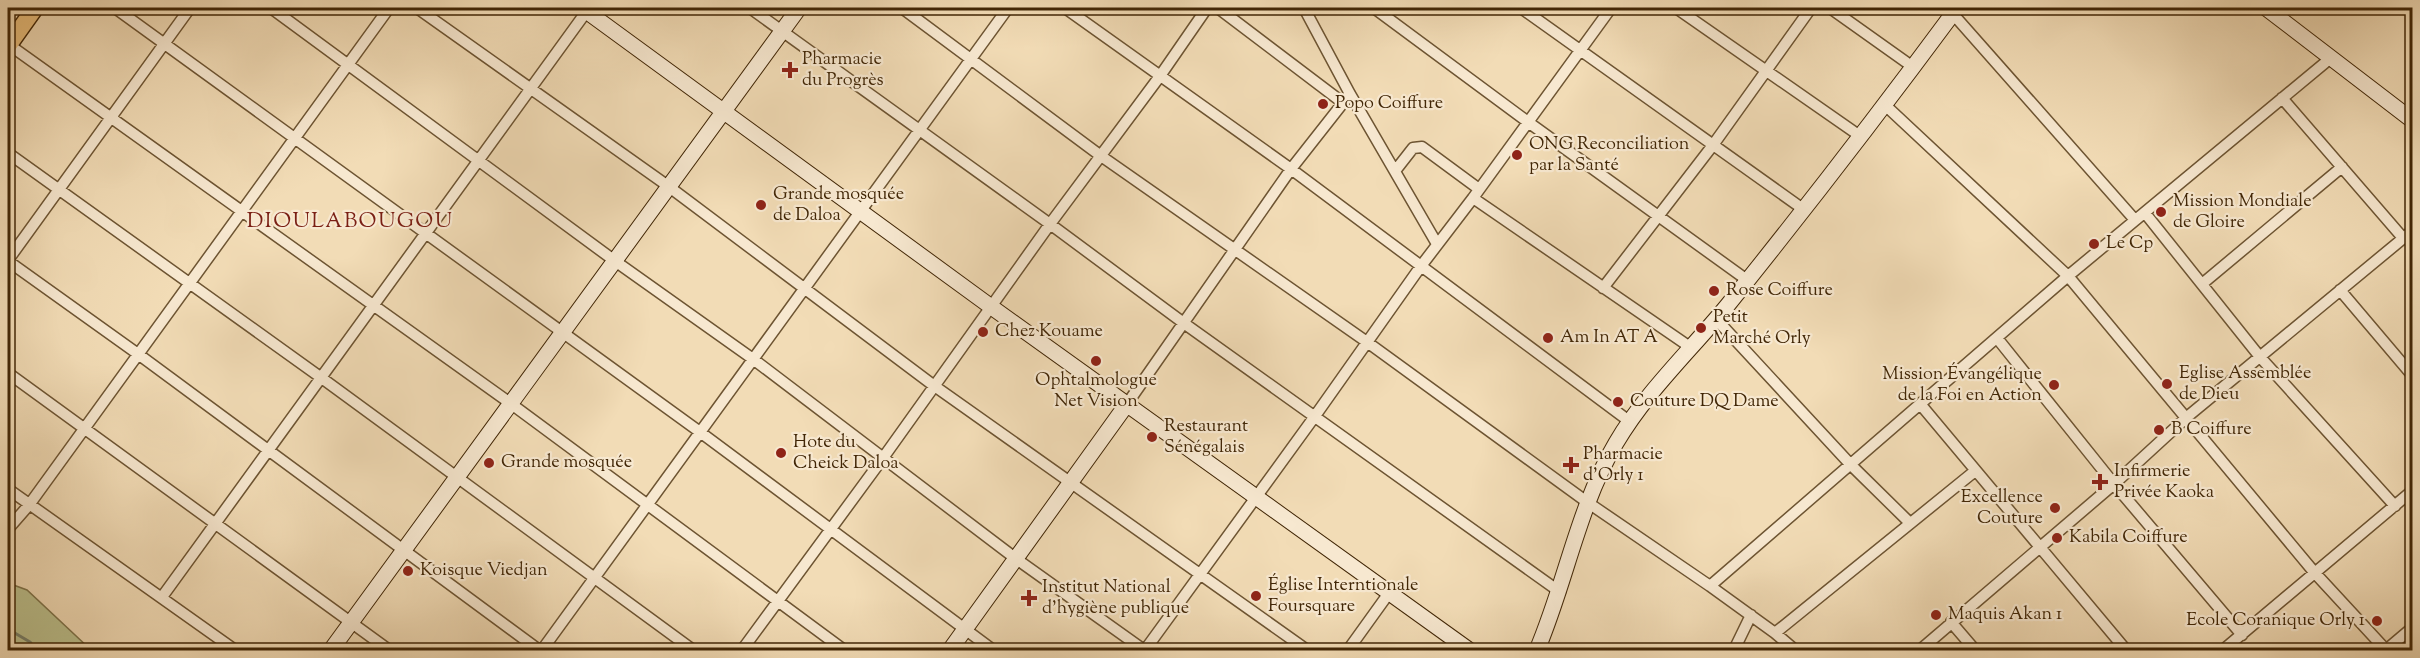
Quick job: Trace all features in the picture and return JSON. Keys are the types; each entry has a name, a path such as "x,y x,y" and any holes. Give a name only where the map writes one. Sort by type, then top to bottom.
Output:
{"main road":[{"path":"8,45 35,8"}],"street":[{"path":"115,8 700,432 993,651"},
{"path":"190,8 8,261 541,651 1008,8"},
{"path":"270,8 615,261 753,359 1015,558 1145,651 1421,266 1611,8"},
{"path":"8,529 29,505 85,429 389,8"},
{"path":"417,8 668,186 933,385 1307,651"},
{"path":"750,8 1185,324 1560,592"},
{"path":"331,651 799,8"},
{"path":"902,8 1101,156 1367,342 1587,502 1751,615 1795,651"},
{"path":"1065,8 1291,169 1629,421"},
{"path":"742,651 1207,8"},
{"path":"1218,8 1346,98"},
{"path":"1304,8 1346,98 1395,171 1437,244"},
{"path":"1374,8 1747,280"},
{"path":"1521,8 1803,209"},
{"path":"1676,8 1860,136"},
{"path":"1603,288 1713,145 1811,8"},
{"path":"1830,8 1913,67"},
{"path":"2266,8 2412,120"},
{"path":"162,597 322,379 586,9 990,306 1469,651"},
{"path":"1537,651 1560,592 1587,502 1604,464 1629,421 1716,319 1885,105 1955,11 2135,220"},
{"path":"8,45 510,404 844,651"},
{"path":"1710,586 2068,276 2332,57"},
{"path":"950,651 1185,324 1291,169 1346,98"},
{"path":"1920,651 1950,622 2114,484 2187,417 2408,235 2342,167 2282,98"},
{"path":"1885,105 2068,276 2314,572 2386,651 2412,628"},
{"path":"1395,171 1413,148 1422,147 1476,194 1603,288 1690,347"},
{"path":"8,153 190,283 693,651"},
{"path":"2202,284 2342,167"},
{"path":"2145,213 2260,357 2395,506"},
{"path":"2340,290 2411,369"},
{"path":"1716,319 1851,465 1910,523"},
{"path":"1997,338 2114,484 2242,635"},
{"path":"8,373 389,651"},
{"path":"1921,405 2126,651"},
{"path":"1775,633 1975,471"},
{"path":"8,489 235,651"},
{"path":"2223,651 2412,491"},
{"path":"1348,651 1389,593"},
{"path":"1734,651 1738,638 1751,615"},
{"path":"1950,622 1974,651"}],"green space":[{"path":"8,583 27,590 91,650 8,650"}],"waterway":[{"path":"8,629 30,642 36,650"}],"place":[{"name":"Pharmacie du Progrès","path":"790,70"},
{"name":"Popo Coiffure","path":"1323,104"},
{"name":"ONG Reconciliation par la Santé","path":"1517,155"},
{"name":"Grande mosquée de Daloa","path":"761,205"},
{"name":"Mission Mondiale de Gloire","path":"2161,212"},
{"name":"Le Cp","path":"2094,244"},
{"name":"Rose Coiffure","path":"1714,291"},
{"name":"Petit Marché Orly","path":"1701,328"},
{"name":"Chez Kouame","path":"983,332"},
{"name":"Am In AT A","path":"1548,338"},
{"name":"Ophtalmologue Net Vision","path":"1096,361"},
{"name":"Eglise Assemblée de Dieu","path":"2167,384"},
{"name":"Mission Évangélique de la Foi en Action","path":"2054,385"},
{"name":"Couture DQ Dame","path":"1618,402"},
{"name":"B Coiffure","path":"2159,430"},
{"name":"Restaurant Sénégalais","path":"1152,437"},
{"name":"Hote du Cheick Daloa","path":"781,453"},
{"name":"Grande mosquée","path":"489,463"},
{"name":"Pharmacie d'Orly 1","path":"1571,465"},
{"name":"Infirmerie Privée Kaoka","path":"2100,482"},
{"name":"Excellence Couture","path":"2055,508"},
{"name":"Kabila Coiffure","path":"2057,538"},
{"name":"Koisque Viedjan","path":"408,571"},
{"name":"Église Interntionale Foursquare","path":"1256,596"},
{"name":"Institut National d'hygiène publique","path":"1029,598"},
{"name":"Maquis Akan 1","path":"1936,615"},
{"name":"Ecole Coranique Orly 1","path":"2377,621"}],"district":[{"name":"DIOULABOUGOU","path":"350,222"}]}
